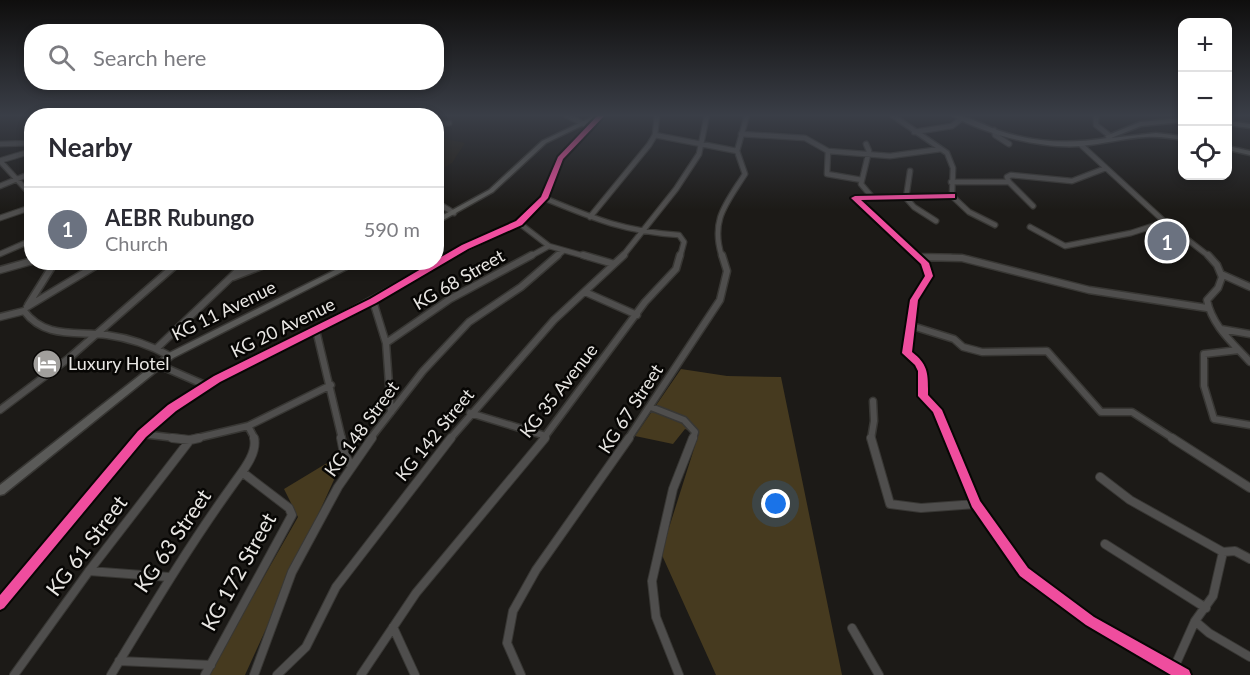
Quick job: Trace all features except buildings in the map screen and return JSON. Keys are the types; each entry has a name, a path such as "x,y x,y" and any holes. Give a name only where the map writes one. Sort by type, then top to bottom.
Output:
{"main road":[{"path":"444,218 502,182 538,146"},
{"path":"1232,149 1250,153"},
{"name":"KG 11 Avenue","path":"0,491 170,356 342,270"}],"street":[{"name":"KG 20 Avenue","path":"444,259 519,223 544,198 557,162 572,146"},
{"path":"590,217 646,146"},
{"name":"KG 142 Street","path":"277,675 306,647 336,586 470,413 539,335 614,264 675,189 699,154 701,146"},
{"path":"710,146 737,151"},
{"name":"KG 67 Street","path":"520,675 507,643 513,610 536,570 651,407 720,300 727,271 718,244 718,220 745,174 737,151 738,146"},
{"path":"820,146 828,151 897,155 941,149"},
{"path":"867,146 868,153 862,180 863,189 872,197"},
{"path":"937,146 953,160 952,196 969,212 995,225"},
{"path":"1083,146 1165,222 1215,263 1221,274 1221,282 1216,292 1207,300 1208,308 1221,329 1250,362"},
{"path":"828,151 827,174 862,180"},
{"path":"24,154 1,161 24,185"},
{"path":"1033,206 1009,182 1007,177 1011,175 1074,181 1106,168"},
{"path":"910,171 906,196 914,207 936,221"},
{"path":"0,186 24,178"},
{"path":"951,182 988,180 1009,182"},
{"path":"952,196 855,198 925,262 929,276 914,300 907,353 918,359 922,365 922,396 937,410 976,504 1009,553 1043,588 1090,621 1184,675"},
{"name":"KG 35 Avenue","path":"361,675 393,627 459,538 546,436 676,269 684,242 679,235 640,232 590,217 544,198"},
{"path":"444,207 454,213"},
{"path":"0,218 24,210"},
{"path":"1030,227 1065,246 1131,233 1165,222"},
{"path":"519,223 549,246 614,264"},
{"path":"0,254 24,244"},
{"name":"KG 68 Street","path":"386,343 450,299 549,246"},
{"name":"KG 148 Street","path":"254,675 291,572 351,466 423,371 469,322 521,287 563,251"},
{"path":"918,257 937,255 984,261 1089,290 1208,308"},
{"path":"0,270 24,263"},
{"path":"25,309 50,270"},
{"path":"0,317 25,309 89,270"},
{"path":"0,410 33,388 170,270"},
{"path":"157,348 238,270"},
{"path":"230,278 251,270"},
{"name":"KG 20 Avenue","path":"0,604 142,434 172,408 206,386 373,301 425,270"},
{"path":"1221,274 1250,287"},
{"path":"585,292 638,315"},
{"path":"373,301 386,343 391,413"},
{"path":"25,309 36,326 47,330 98,334 157,348 170,356"},
{"path":"909,325 954,339 963,347 982,352 1047,351 1101,412 1132,412 1250,488"},
{"path":"1221,329 1250,334"},
{"path":"316,330 331,385 344,453 351,466"},
{"path":"1239,350 1204,354 1204,386 1214,419 1250,425"},
{"path":"159,365 206,386"},
{"path":"142,434 190,440 248,426 331,385"},
{"path":"873,401 874,421 870,442 890,504 932,508 976,504"},
{"path":"651,407 684,420 695,432 673,489 652,581 656,617 679,675"},
{"path":"470,413 546,436"},
{"name":"KG 63 Street","path":"111,675 169,577 242,472 255,448 255,440 248,426"},
{"name":"KG 61 Street","path":"14,675 89,571 190,440"},
{"name":"KG 172 Street","path":"205,675 292,515 289,508 242,472"},
{"path":"1100,477 1130,500 1223,552 1235,551 1250,559"},
{"path":"1105,544 1206,608"},
{"path":"1174,668 1195,621 1214,596 1223,552"},
{"path":"89,571 169,577"},
{"path":"1195,621 1209,633 1250,657"},
{"path":"393,627 415,675"},
{"path":"852,628 879,675"},
{"path":"118,661 211,665"}],"shaded area":[{"path":"444,146 463,146 452,163 444,168"},
{"path":"681,369 727,376 781,377 842,675 716,675 661,553 699,433 685,429 673,444 635,436"},
{"path":"332,460 338,461 338,471 245,675 208,675 298,517 284,489"}],"cycle path":[{"path":"444,259 465,247 519,223 544,198 560,158 571,146"},
{"path":"952,196 855,198 925,263 929,276 914,300 907,347 907,353 921,366 923,396 937,410 976,504 1024,572 1090,621 1184,675"},
{"path":"0,604 142,434 172,408 217,379 373,301 426,270"}],"place":[{"name":"AEBR Rubungo","path":"1167,241"},
{"name":"Luxury Hotel","path":"47,364"}]}
